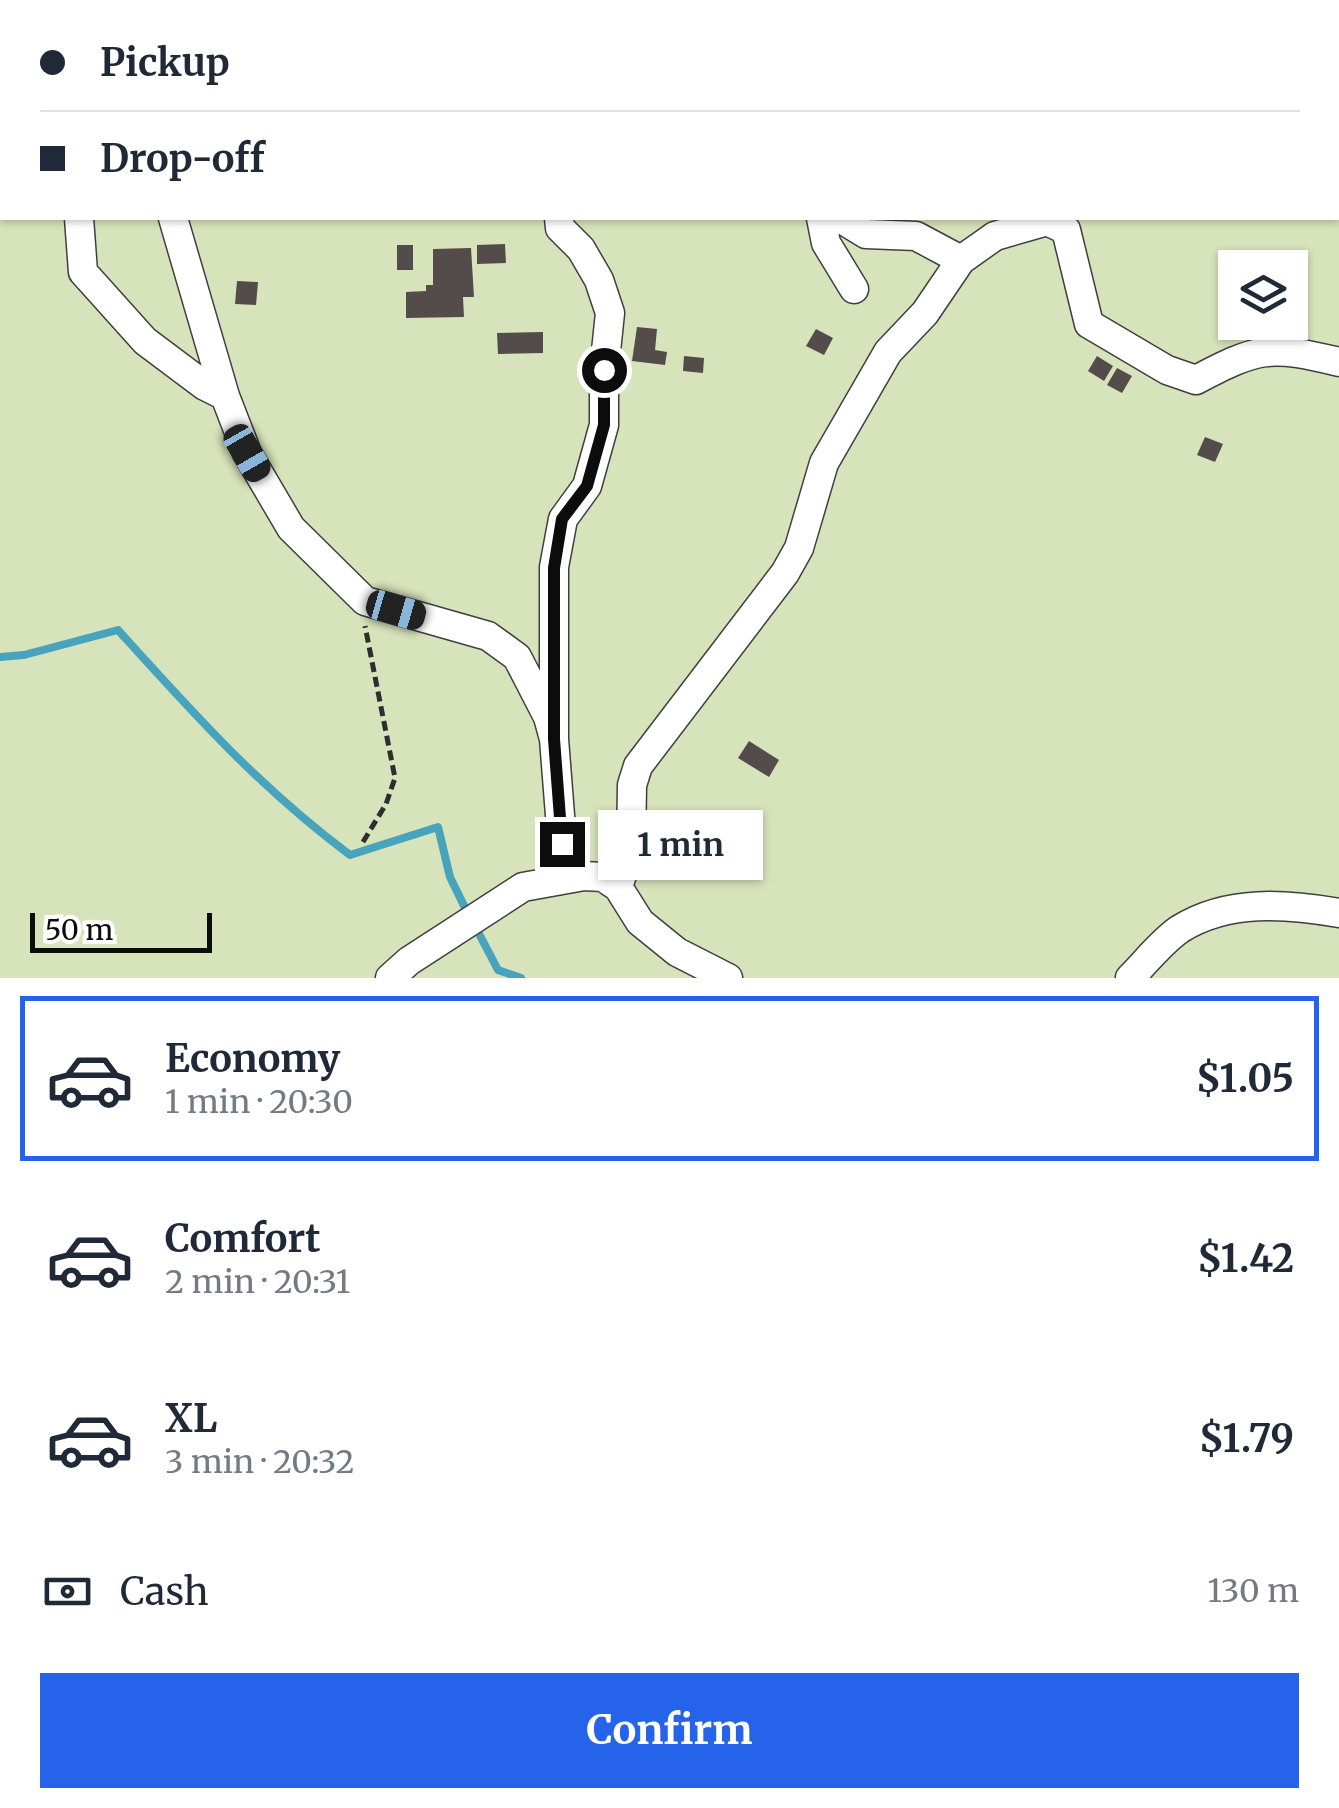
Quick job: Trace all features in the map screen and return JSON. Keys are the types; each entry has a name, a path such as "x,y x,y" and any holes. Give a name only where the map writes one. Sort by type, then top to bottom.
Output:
{"street":[{"path":"79,220 83,272 145,341 205,386 225,396"},
{"path":"174,220 225,396 247,453 291,528 365,601 488,636 517,657 548,717 554,739"},
{"path":"559,220 560,228 581,250 598,280 610,313 604,425 587,486 562,519 554,568 554,739 565,880"},
{"path":"821,220 826,244 854,290"},
{"path":"843,220 866,234 916,236 961,260"},
{"path":"618,887 631,848 632,784 638,766 785,573 799,548 824,462 888,352 925,313 961,260 995,236 1048,221 1066,230 1089,324 1167,370 1196,380 1258,350 1283,349 1339,362"},
{"path":"390,978 523,887 604,876 618,887 640,922 677,952 728,978"},
{"path":"1130,978 1178,931 1202,918 1265,905 1339,913"}],"path":[{"path":"363,842 386,804 394,778 376,672 364,633 365,601"}],"green space":[{"path":"0,220 1339,220 1339,978 0,978"}],"building":[{"path":"505,244 506,263 477,264 477,245"},
{"path":"397,245 413,245 413,270 397,270"},
{"path":"471,248 474,297 463,297 464,317 406,318 406,292 426,291 426,285 433,285 433,249"},
{"path":"237,281 258,282 256,305 235,304"},
{"path":"637,327 657,329 655,350 667,352 665,365 632,361"},
{"path":"816,329 833,338 824,355 806,346"},
{"path":"543,332 543,353 498,354 497,333"},
{"path":"684,356 704,358 703,373 683,371"},
{"path":"1097,356 1113,366 1104,381 1088,371"},
{"path":"1117,368 1132,376 1122,393 1107,385"},
{"path":"1205,437 1223,444 1215,462 1197,455"},
{"path":"749,741 779,760 769,777 738,758"}],"waterway":[{"path":"0,657 24,655 118,630 257,776 350,855 438,827 450,877 468,914"},
{"path":"475,926 498,970 521,978"}],"route":[{"path":"562,844 554,739 554,568 562,519 587,486 604,425 604,370"}]}
